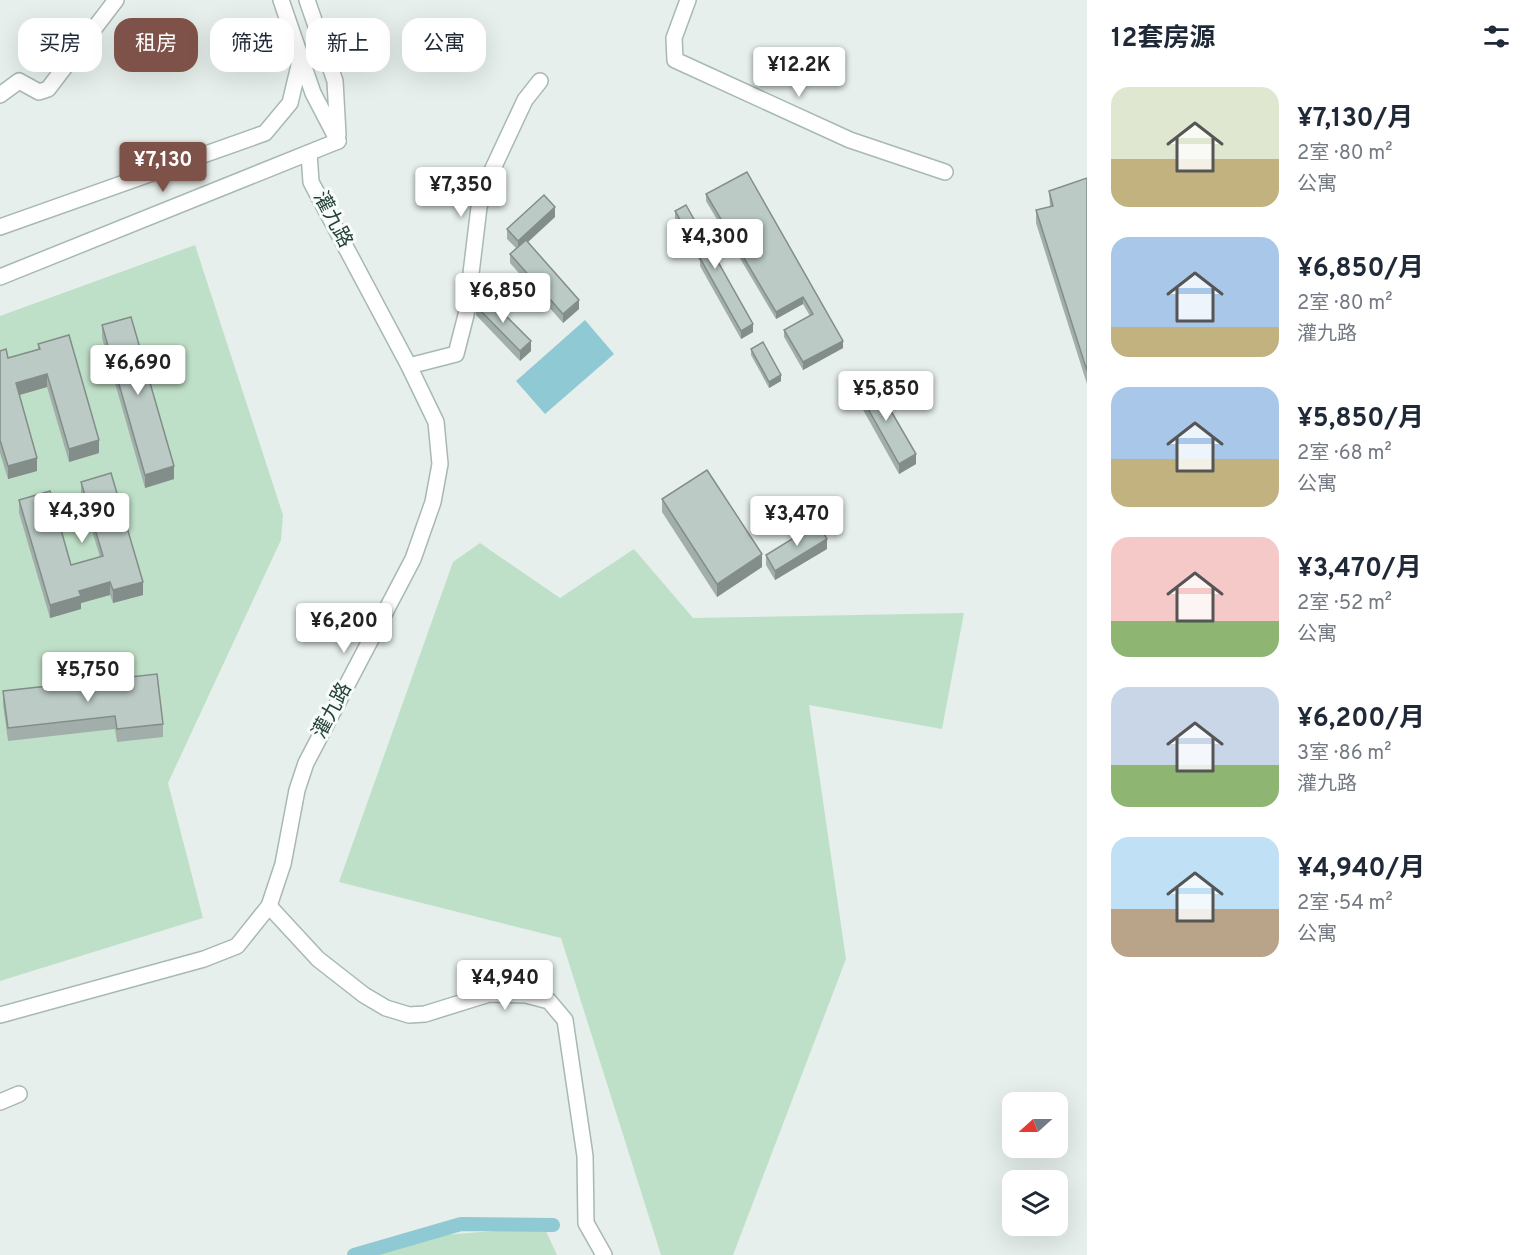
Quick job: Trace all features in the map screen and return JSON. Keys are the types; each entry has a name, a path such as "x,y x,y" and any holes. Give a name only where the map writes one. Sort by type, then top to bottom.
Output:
{"street":[{"path":"0,95 19,81 39,92 48,89 116,0"},
{"path":"281,0 314,93 338,141"},
{"path":"307,0 335,81 338,141"},
{"path":"688,0 674,38 675,60 850,140 945,172"},
{"path":"0,227 265,133 290,103 301,57"},
{"path":"409,366 456,354 466,315 479,207 489,177 525,99 540,81"},
{"path":"0,277 338,141"},
{"name":"灌九路","path":"0,1015 204,959 237,946 269,906 283,864 297,790 306,763 413,559 434,502 440,464 436,422 409,366 311,182 309,153"},
{"path":"269,906 318,959 364,995 386,1008 409,1015 425,1014 489,994 526,995 549,1001 566,1020 585,1156 586,1223 604,1255"},
{"path":"0,1102 19,1094"}],"green space":[{"path":"195,245 283,515 281,540 168,783 203,918 0,981 0,316"},
{"path":"480,543 560,598 634,549 693,618 964,613 942,729 809,705 846,959 733,1255 661,1255 561,938 339,882 453,562"},
{"path":"544,1227 557,1255 370,1255 430,1236"}],"water":[{"path":"585,320 614,354 545,414 516,381"}],"building":[{"path":"747,172 843,341 803,362 784,330 813,314 803,297 776,312 706,194"},
{"path":"1087,178 1087,371 1036,210 1053,206 1049,191"},
{"path":"544,195 555,207 518,241 507,229"},
{"path":"686,205 753,324 741,331 675,211"},
{"path":"526,240 579,300 563,314 510,254"},
{"path":"486,296 531,341 520,351 476,306"},
{"path":"131,317 174,466 145,475 102,325"},
{"path":"69,335 99,440 69,449 47,374 16,383 37,458 8,466 0,440 0,351 6,349 8,358 40,349 38,344"},
{"path":"763,342 781,375 769,382 751,349"},
{"path":"873,380 916,454 899,464 857,389"},
{"path":"707,470 762,554 717,584 662,499"},
{"path":"111,473 143,582 113,590 110,582 79,591 81,596 50,605 19,500 50,491 71,565 103,556 81,482"},
{"path":"818,523 827,539 775,571 766,555"},
{"path":"157,674 163,724 117,729 115,716 8,728 3,691"}],"waterway":[{"path":"354,1255 461,1224 553,1225"}]}
